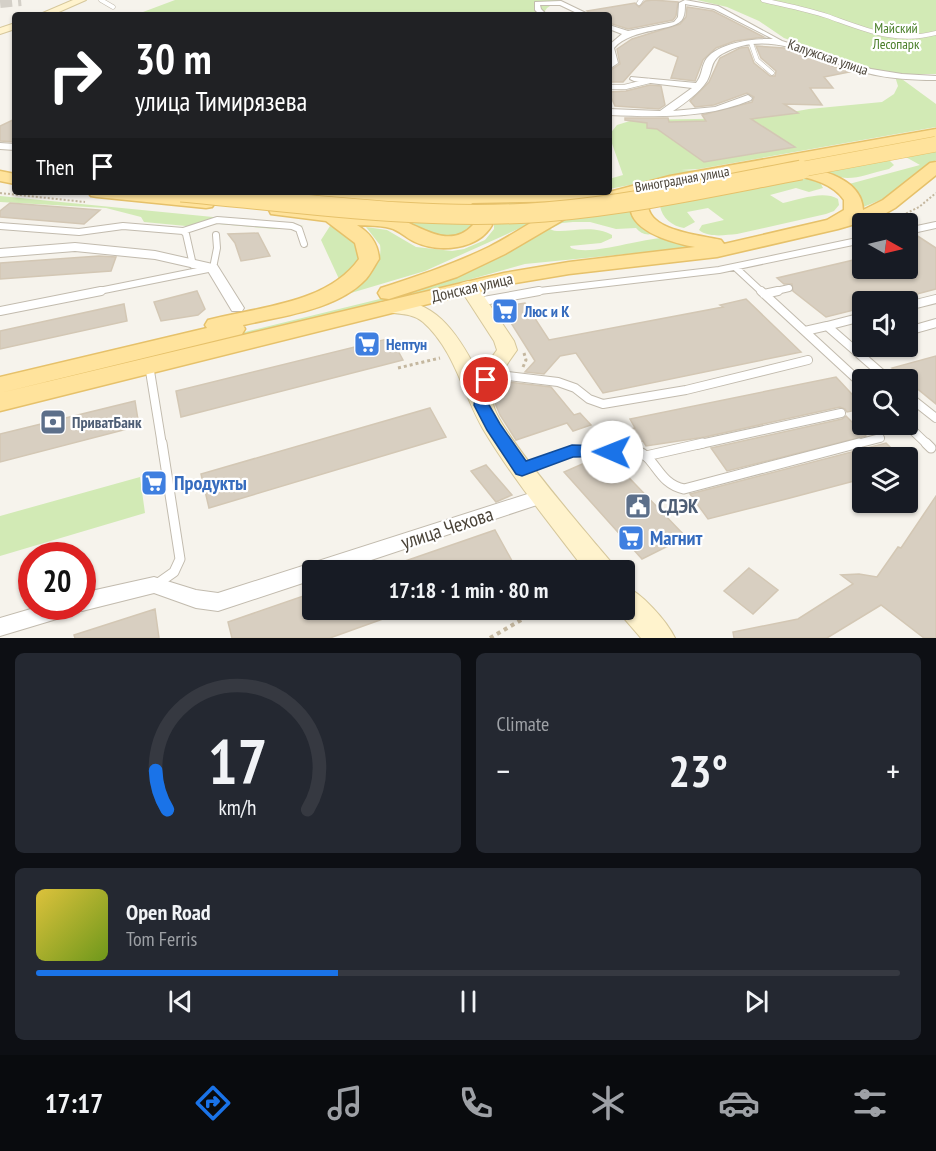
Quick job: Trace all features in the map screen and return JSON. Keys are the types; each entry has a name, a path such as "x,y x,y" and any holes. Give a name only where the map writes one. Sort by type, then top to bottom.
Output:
{"main road":[{"name":"Виноградная улица","path":"612,189 670,181 936,134"},
{"path":"213,195 405,213 545,212 654,198 936,144"},
{"path":"744,168 766,166 791,168 815,174 836,183 850,195 854,207 848,218 831,225"},
{"name":"Донская улица","path":"0,385 144,358 386,307 473,295 569,268 693,255 831,225 872,213 889,204 936,167"},
{"path":"670,181 650,188 640,197 639,210 648,222 668,234 694,242 723,245 749,242"},
{"name":"Донская улица","path":"0,402 144,358 387,294 450,273 506,246 569,209 670,181"},
{"name":"Виноградная улица","path":"348,195 477,199 551,195"},
{"path":"93,197 328,216 397,224 415,236 438,242 465,240 477,235 482,227 482,220 477,213 460,205 430,199"},
{"path":"144,358 227,321 308,300 349,283 365,267 369,251 362,237 328,216"}],"street":[{"path":"51,12 81,0"},
{"path":"612,44 614,41 629,34 676,23 681,17 683,1 716,7 779,40"},
{"path":"541,12 537,3 561,3 580,12"},
{"path":"612,28 629,34"},
{"name":"Калужская улица","path":"697,86 703,81 706,65 711,58 729,48 779,40 867,71 892,76 936,78"},
{"path":"634,79 697,86"},
{"path":"663,113 674,107 697,86"},
{"path":"612,112 663,113 705,110 736,104 748,98"},
{"path":"0,253 75,248 155,255 213,268 237,308"},
{"path":"473,295 504,341 507,350 492,369 484,386 482,405"},
{"path":"386,307 411,309 429,316 439,327 451,359 482,405 493,426 522,469 593,560"},
{"path":"451,359 492,369"},
{"name":"улица Чехова","path":"348,560 543,496"},
{"path":"96,598 154,585 196,599 218,602 302,575"},
{"path":"635,610 660,638"},
{"path":"0,627 23,620"}],"lane":[{"path":"101,0 113,7"},
{"path":"763,0 825,15 881,35 918,38 936,33"},
{"path":"751,43 757,60 772,73"},
{"path":"612,87 625,87 649,81"},
{"path":"454,195 477,199"},
{"path":"0,226 79,232 123,226 183,231 217,220 292,226 299,229 304,244"},
{"path":"918,229 936,225"},
{"path":"926,227 936,233"},
{"path":"183,231 186,234 193,265"},
{"path":"0,311 213,268 217,248 216,235"},
{"path":"473,295 681,275 735,267 852,242"},
{"path":"735,267 852,375"},
{"path":"764,294 789,288"},
{"path":"918,304 936,299"},
{"path":"805,331 852,320"},
{"path":"918,328 936,323"},
{"path":"827,326 876,369"},
{"path":"144,358 180,559 174,572 154,585"},
{"path":"492,369 576,388 590,401 603,404 696,388 808,360"},
{"path":"918,404 936,418"},
{"path":"646,456 841,413"},
{"path":"918,435 934,450"},
{"path":"522,469 572,451 637,450 646,456 669,484 684,489 880,438"}],"path":[{"path":"906,213 919,207 936,194"},
{"path":"31,195 93,197"},
{"path":"520,346 526,360"},
{"path":"398,368 451,359"},
{"path":"490,638 521,620"}],"green space":[{"path":"175,0 559,0 544,12 143,12"},
{"name":"Майский Лесопарк","path":"697,0 936,0 936,74 895,74 936,104 936,127 699,169 681,170 703,171 612,188 612,178 623,175 612,144 612,131 617,125 633,120 758,118 809,109 882,102 894,94 898,86 894,73 871,69 784,38 759,21 727,7"},
{"path":"936,149 936,160 890,196 861,208 848,186 920,165 904,156"},
{"path":"889,160 894,165 889,169 851,178 835,176 816,165"},
{"path":"786,174 820,182 823,188 809,192 796,188 770,195 783,203 825,195 838,199 839,205 834,211 826,214 737,234 722,235 707,234 699,230 702,225 724,220 708,208 687,212 695,222 684,228 668,221 661,210 660,206"},
{"path":"0,196 304,226 275,229 219,224 186,226 144,222 141,217 106,208 0,202"},
{"path":"587,198 425,271 324,301 362,280 376,265 380,256 380,245 366,227 387,230 416,247 452,251 464,249 485,240 494,229 494,221 474,205 475,203"},
{"path":"637,203 655,233 642,233 636,228 616,229 590,222 562,223 550,229 561,231 586,229 603,231 612,235 612,238 601,243 570,246 580,250 603,249 663,238 680,239 708,246 525,264 378,305 15,391 21,387 392,296 569,213"},
{"path":"359,213 471,220 471,228 467,232 448,238"},
{"path":"330,226 347,233 361,257 354,268 339,279 321,240"},
{"path":"140,477 145,513 47,542 18,542 18,551 0,556 0,516"}],"building":[{"path":"645,1 678,2 676,16 673,20 628,29 612,24 612,12 587,11 635,3 639,7"},
{"path":"687,7 713,11 764,37 735,41 716,48 703,60 695,81 671,78 678,57 654,47 623,82 612,82 612,69 620,64 617,49 632,39 680,24 686,17"},
{"path":"756,46 784,48 849,72 824,77 833,88 810,88 822,105 784,104 798,113 751,119 795,147 704,162 657,129 647,128 647,123 625,120 625,118 668,118 669,122 706,121 702,115 752,102 754,97 747,93 714,105 695,107 690,101 709,82 720,58 740,48 748,47 754,63 770,76 775,76 776,71 761,58"},
{"path":"650,85 661,86 665,105 659,109 615,106 612,92"},
{"path":"12,120 12,142 0,141 0,126"},
{"path":"10,203 100,210 84,224 0,217 0,211"},
{"path":"258,233 270,256 241,261 235,243 228,234"},
{"path":"918,236 936,248 936,289 918,294 918,291 852,291 852,310 826,317 793,291 792,284 784,284 777,278 852,260 852,279 918,279"},
{"path":"99,256 116,257 111,271 0,279 0,263"},
{"path":"197,291 205,309 198,315 161,321 154,302"},
{"path":"746,299 801,352 603,393 576,353 560,356 544,374 525,372 535,361 501,307 525,303 549,340 723,307 720,305"},
{"path":"124,304 127,321 0,349 0,331"},
{"path":"391,338 403,360 181,417 176,391"},
{"path":"936,356 936,404 918,389 918,369 892,368"},
{"path":"836,377 852,394 852,411 847,412 840,407 705,437 646,446 643,441 604,444 599,436 635,428 630,419"},
{"path":"508,382 551,387 574,415 580,413 591,425 573,431 567,423 516,440 495,403 498,387"},
{"path":"135,401 139,426 0,462 0,434"},
{"path":"430,408 446,437 209,508 201,474"},
{"path":"846,416 852,422 852,435 866,436 727,471 711,448 842,419"},
{"path":"886,443 890,447 871,447"},
{"path":"852,452 852,482 790,498 708,519 690,494"},
{"path":"596,458 610,458 686,537 642,559 564,472"},
{"path":"486,465 512,495 496,502 471,471"},
{"path":"936,496 936,638 924,638 881,605 827,638 734,638 733,632 798,619 853,584 841,575 859,574 877,577 898,547 901,548"},
{"path":"495,530 512,560 408,560"},
{"path":"749,568 778,590 753,614 724,591"},
{"path":"302,596 302,620 380,620 330,638 232,638 228,622"},
{"path":"155,609 159,638 75,638 74,635"}],"tunnel":[{"path":"0,2 21,0"}],"place":[{"name":"Люс и К","path":"505,311"},
{"name":"Нептун","path":"367,344"},
{"name":"ПриватБанк","path":"53,422"},
{"name":"Продукты","path":"154,483"},
{"name":"СДЭК","path":"638,506"},
{"name":"Магнит","path":"631,538"}],"route":[{"path":"486,380 482,405 493,426 522,469 572,451 612,452"}]}
